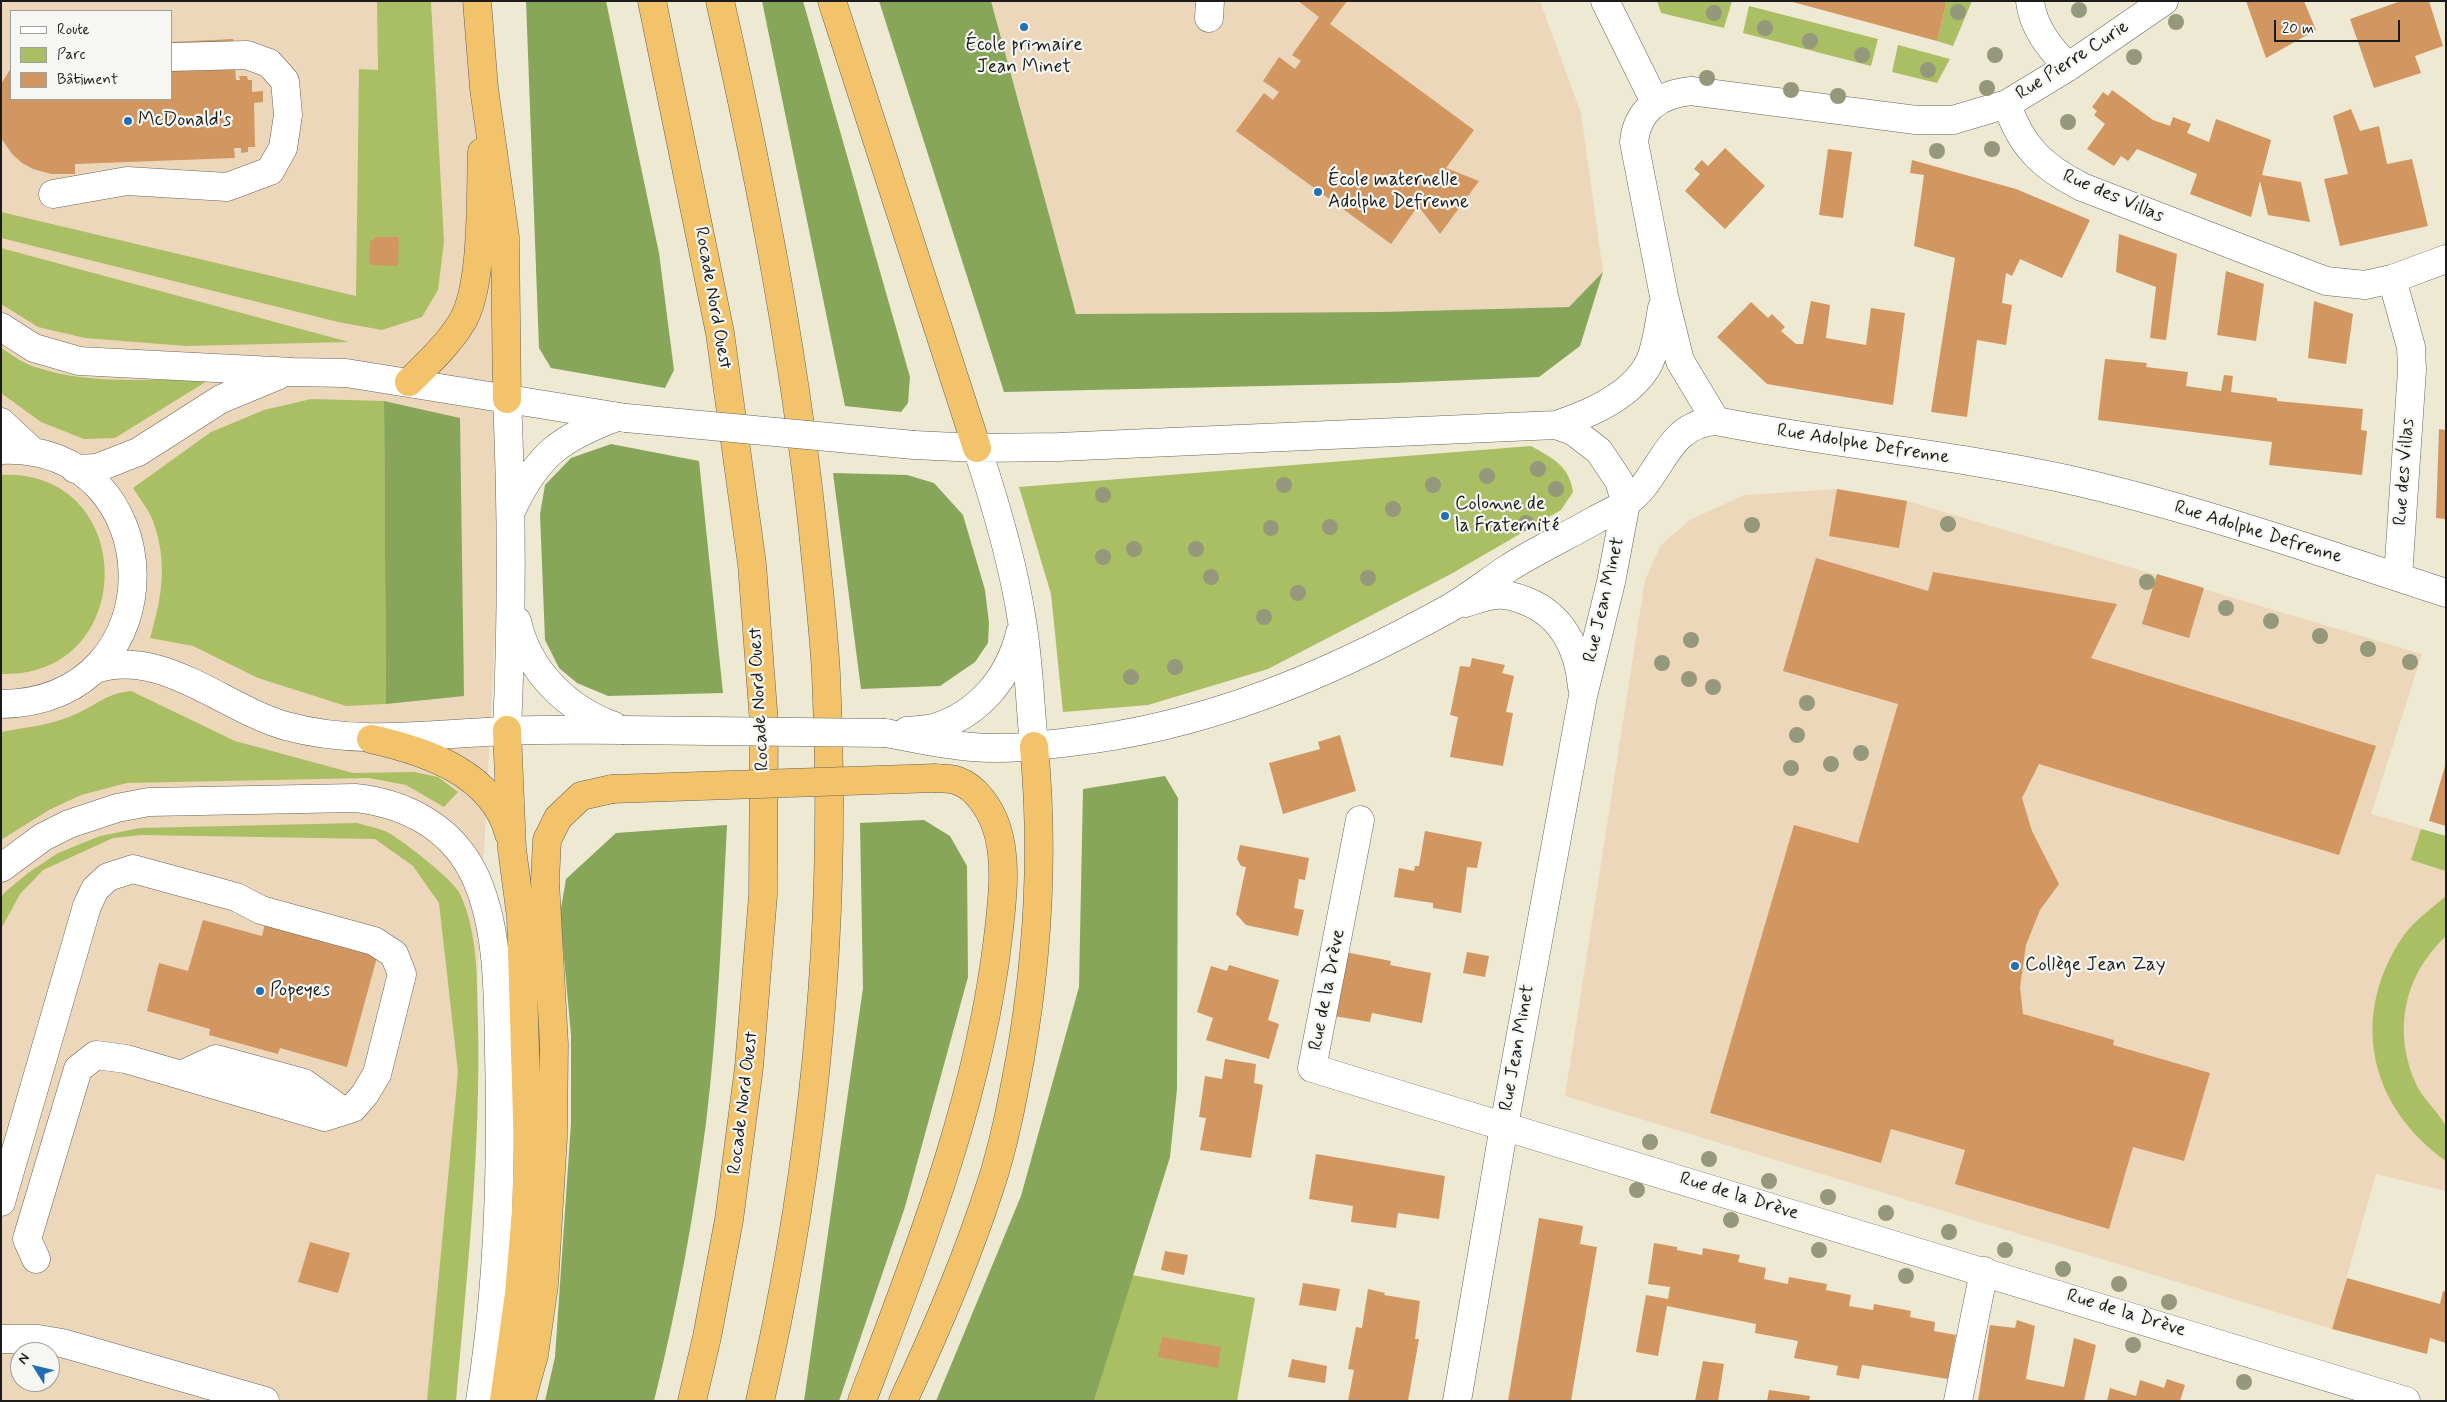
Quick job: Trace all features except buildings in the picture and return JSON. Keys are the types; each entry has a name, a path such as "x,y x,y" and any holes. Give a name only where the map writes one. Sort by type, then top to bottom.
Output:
{"highway":[{"path":"477,1 484,88 505,237 507,399"},
{"name":"Rocade Nord Ouest","path":"652,1 722,342 752,564 764,723 763,894 748,1077 730,1220 707,1337 692,1401"},
{"path":"720,1 772,252 794,378 811,505 826,670 828,720 828,827 821,1013 794,1227 760,1401"},
{"path":"832,1 977,448"},
{"path":"409,382 447,344 463,321 472,299 476,275 484,88"},
{"path":"507,730 512,849"},
{"path":"371,739 407,747 438,759 460,771 480,788 498,808 507,826 512,849 521,917 528,1152 520,1294 504,1401"},
{"path":"903,1401 945,1309 975,1230 990,1186 1011,1109 1026,1020 1039,885 1038,789 1034,746"},
{"path":"521,1401 534,1355 544,1285 554,1138 554,1044 545,881 547,840 558,818 581,796 612,789 936,778 958,781 973,790 984,802 996,826 1002,872 998,938 989,1006 951,1152 914,1263 862,1401"}],"street":[{"path":"1605,1 1655,102"},
{"path":"2030,1 2032,12 2047,45 2068,67"},
{"name":"Rue Pierre Curie","path":"2007,104 2068,67 2164,1"},
{"path":"53,194 127,181 227,187 270,171 283,148 288,115 285,81 269,63 247,55 172,57"},
{"path":"885,733 974,747 1034,746 1100,739 1184,722 1264,697 1341,664 1450,608 1511,566 1626,503 1648,482 1682,432 1703,422 1716,421 1680,362 1664,296 1634,142 1639,122 1645,111 1655,102 1676,93 1698,92 1936,121 1953,120 2007,104"},
{"name":"Rue des Villas","path":"2007,104 2013,124 2029,148 2041,162 2058,174 2082,187 2326,281 2365,285 2392,279 2446,259"},
{"name":"Rue des Villas","path":"2392,279 2411,346 2412,370 2398,577"},
{"path":"1,327 34,348 79,361 346,373 622,418 914,445 977,448 1078,446 1556,425 1576,419 1608,402 1635,382 1644,371 1656,344 1664,296"},
{"path":"75,469 97,468 138,452 221,399 274,376 293,372"},
{"path":"507,399 512,510 512,595 507,730"},
{"path":"512,510 523,487 537,465 550,452 586,429 622,418"},
{"name":"Rue Adolphe Defrenne","path":"1716,421 1989,464 2074,481 2228,521 2446,593"},
{"path":"1,422 34,452"},
{"path":"1556,425 1573,431 1599,451 1619,481 1626,503"},
{"path":"977,448 998,510 1023,623 1034,746"},
{"path":"1,450 34,452 48,456 75,469 99,488 117,513 129,541 134,572 132,602 122,632 95,669"},
{"name":"Rue Jean Minet","path":"1457,1401 1504,1126 1583,696 1611,582 1626,503"},
{"path":"512,595 523,643 550,683 581,712 622,730"},
{"name":"Rue Jean Minet","path":"1450,608 1497,595 1514,596 1550,614 1566,632 1574,651 1581,674 1583,696"},
{"path":"1,704 31,702 59,694 95,669 108,665 124,664 159,670 257,716 285,726 337,736 371,739 507,730 885,733 932,728 959,717 980,703 996,686 1010,664 1023,623"},
{"path":"1,868 43,837 69,824 108,810 149,802 369,799 398,806 442,831 472,869 481,892 489,920 498,991 499,1155 495,1271 480,1401"},
{"name":"Rue de la Drève","path":"1360,820 1312,1068 2406,1401"},
{"path":"1,1202 87,906 94,889 108,877 133,869 236,898 261,910 374,941 394,954 402,974 377,1074 365,1094 353,1108 325,1117 126,1059 96,1055 78,1069 27,1239 36,1259"},
{"path":"1958,1401 1984,1271"},
{"path":"3,1340 38,1339 62,1343 265,1401"}],"shaded area":[{"path":"1,1 477,1 507,399 456,1401 1,1401"},
{"name":"École maternelle Adolphe Defrenne","path":"991,1 1540,1 1581,113 1603,272 1569,307 1380,312 1076,314"},
{"name":"Collège Jean Zay","path":"1837,489 1907,501 2422,654 2371,814 2446,836 2446,1191 2376,1174 2332,1329 1565,1096 1645,580 1661,545 1690,520 1744,495"}],"green space":[{"path":"377,1 431,1 444,242 438,290 422,317 382,330 338,322 1,238 1,212 356,296 359,69 378,70"},
{"path":"526,1 606,1 659,253 674,370 665,388 551,368 539,348"},
{"path":"762,1 803,1 910,377 908,403 901,412 845,406"},
{"path":"879,1 991,1 1076,314 1380,312 1569,307 1603,272 1580,346 1539,377 1394,383 1004,392"},
{"path":"1657,1 1732,1 1724,28 1661,13"},
{"path":"1947,1 1972,1 1953,46 1937,41"},
{"path":"1749,6 1878,39 1871,66 1743,33"},
{"path":"1898,45 1950,59 1937,83 1892,72"},
{"path":"1,248 349,342 186,346 85,338 38,327 1,304"},
{"path":"1,348 32,366 76,376 121,380 212,378 115,438 84,439 41,422 1,393"},
{"path":"311,399 384,401 386,704 346,706 258,678 193,646 150,638 158,608 162,580 161,551 151,517 133,488 211,432 264,410"},
{"path":"384,401 460,418 464,696 386,704"},
{"path":"611,444 699,461 723,693 608,696 577,683 559,668 545,640 540,514 545,485 571,458"},
{"path":"1531,446 1558,463 1568,475 1573,492 1561,510 1451,574 1268,669 1148,705 1063,712 1051,594 1019,487"},
{"path":"833,473 907,475 934,483 963,515 985,590 989,623 988,643 975,662 940,686 861,689"},
{"path":"1,475 46,482 79,504 98,536 105,574 98,611 79,644 47,667 1,674"},
{"path":"131,691 235,741 353,773 414,772 438,777 458,792 444,807 406,785 369,778 127,783 81,795 49,810 1,840 1,732 60,720 109,697"},
{"path":"1165,776 1178,798 1177,1089 1170,1157 1094,1401 936,1401 1021,1196 1079,987 1083,789"},
{"path":"924,820 950,836 967,866 968,977 905,1207 839,1401 804,1401 863,988 860,823"},
{"path":"357,823 389,833 439,871 456,888 466,909 473,940 478,1005 477,1116 469,1258 456,1401 427,1401 458,1072 439,903 413,866 375,839 142,835 113,838 43,870 20,894 1,929 1,897 5,892 28,873 58,853 100,836 140,828"},
{"path":"727,825 717,1011 706,1123 684,1262 654,1401 545,1401 555,1357 571,1123 571,1035 560,914 566,879 616,833"},
{"path":"2421,829 2446,836 2446,871 2411,860"},
{"path":"2446,896 2446,936 2431,952 2411,987 2406,1006 2404,1026 2409,1066 2417,1086 2446,1127 2446,1161 2420,1139 2399,1114 2384,1086 2375,1057 2373,1027 2376,996 2387,965 2408,930"},
{"path":"1132,1275 1255,1298 1237,1401 1094,1401"}],"place":[{"name":"École primaire Jean Minet","path":"1024,27"},
{"name":"McDonald's","path":"128,121"},
{"name":"École maternelle Adolphe Defrenne","path":"1318,192"},
{"name":"Colonne de la Fraternité","path":"1445,516"},
{"name":"Collège Jean Zay","path":"2015,966"},
{"name":"Popeyes","path":"260,991"}]}
